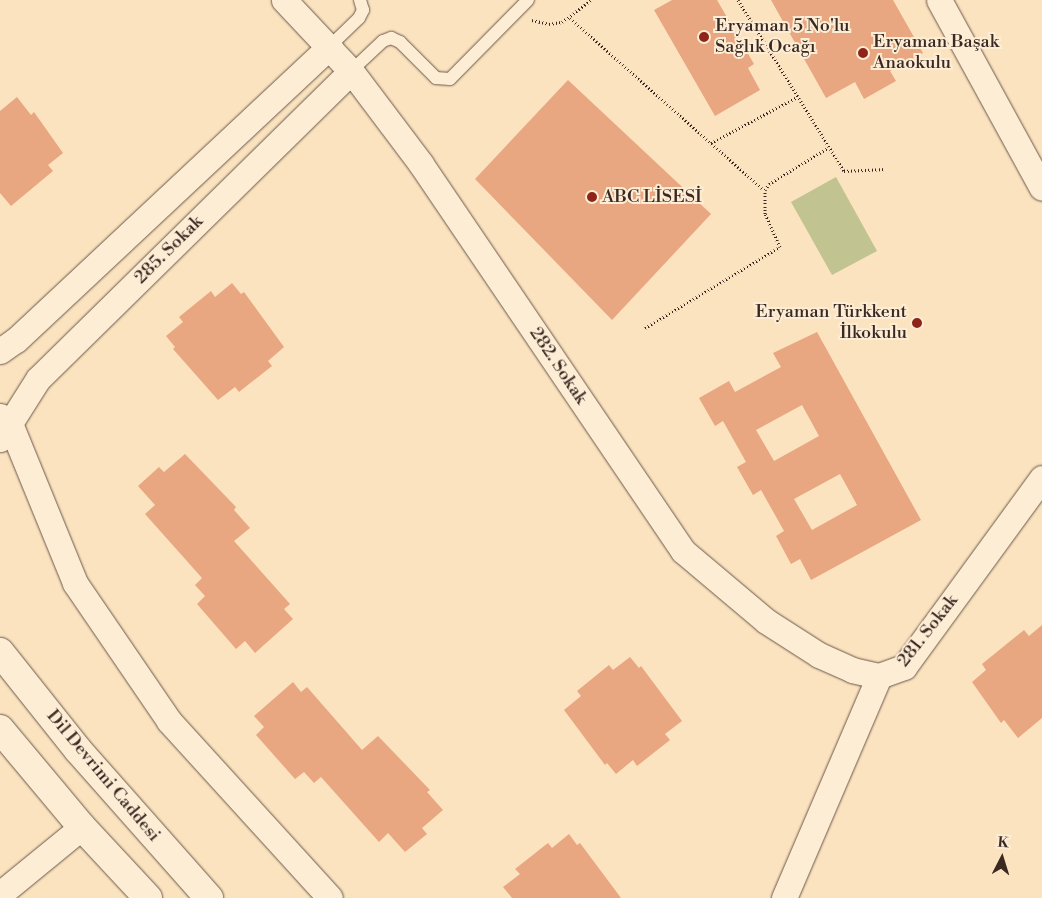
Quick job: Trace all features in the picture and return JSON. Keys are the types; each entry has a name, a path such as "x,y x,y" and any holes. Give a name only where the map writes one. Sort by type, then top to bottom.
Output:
{"main road":[{"name":"Dil Devrimi Caddesi","path":"0,652 78,750 209,898"},
{"path":"0,729 82,827 148,898"}],"street":[{"name":"282. Sokak","path":"284,0 330,46 351,71 426,170 683,550 766,621 819,655 852,670 878,676"},
{"path":"939,0 1042,188"},
{"path":"0,351 16,340 330,46"},
{"name":"285. Sokak","path":"4,427 38,379 351,71"},
{"path":"4,427 81,591 169,721 330,898"},
{"name":"281. Sokak","path":"784,898 878,676 904,667 1042,478"},
{"path":"0,894 82,827"}],"lane":[{"path":"330,46 359,18 363,10 360,0"},
{"path":"351,71 383,41 392,38 400,42 436,78 450,79 528,0"}],"path":[{"path":"515,12 549,24 570,18 591,0"},
{"path":"738,0 844,171 886,169"},
{"path":"570,18 765,190"},
{"path":"711,143 797,97"},
{"path":"645,328 780,247 765,214 765,190 769,184 828,148"}],"green space":[{"path":"836,177 877,251 832,275 791,202"}],"building":[{"name":"Eryaman 5 No'lu Sağlık Ocağı","path":"672,0 717,0 754,64 748,68 760,90 715,116 654,10"},
{"path":"771,0 893,0 923,53 890,71 896,81 864,99 855,82 826,98"},
{"name":"ABC LİSESİ","path":"568,80 711,214 612,320 475,179"},
{"path":"17,97 31,115 34,112 63,153 48,165 53,171 11,206 0,193 0,111"},
{"path":"232,283 241,294 244,292 284,347 268,361 272,366 239,392 235,387 218,400 173,349 175,347 166,336 183,322 179,317 211,291 215,297"},
{"path":"817,332 921,520 811,580 800,559 791,564 776,536 784,531 761,490 753,495 737,467 746,462 723,421 715,426 699,398 729,381 735,392 781,367 773,353","holes":["802,405 819,436 774,461 756,430","840,474 857,505 812,530 794,499"]},
{"path":"185,454 236,507 234,510 250,528 234,541 290,604 284,609 293,619 255,653 245,641 236,649 197,604 205,596 195,585 202,578 145,514 155,505 138,486 159,467 164,472"},
{"path":"1042,625 1042,718 1018,738 1004,720 1001,723 972,682 986,670 982,664 1024,630 1029,636"},
{"path":"630,657 639,668 641,666 682,721 665,734 670,740 637,766 633,760 616,774 607,763 605,765 564,710 581,696 577,691 609,665 613,670"},
{"path":"293,682 301,692 307,687 362,750 378,736 430,790 427,792 443,810 422,828 427,834 405,852 388,833 379,842 321,777 314,783 304,772 295,779 256,735 264,727 254,716"},
{"path":"569,834 577,845 580,843 621,898 512,898 503,887 520,874 515,869 548,843 552,848"}],"place":[{"name":"Eryaman 5 No'lu Sağlık Ocağı","path":"704,37"},
{"name":"Eryaman Başak Anaokulu","path":"863,53"},
{"name":"ABC LİSESİ","path":"592,197"},
{"name":"Eryaman Türkkent İlkokulu","path":"917,323"}]}
